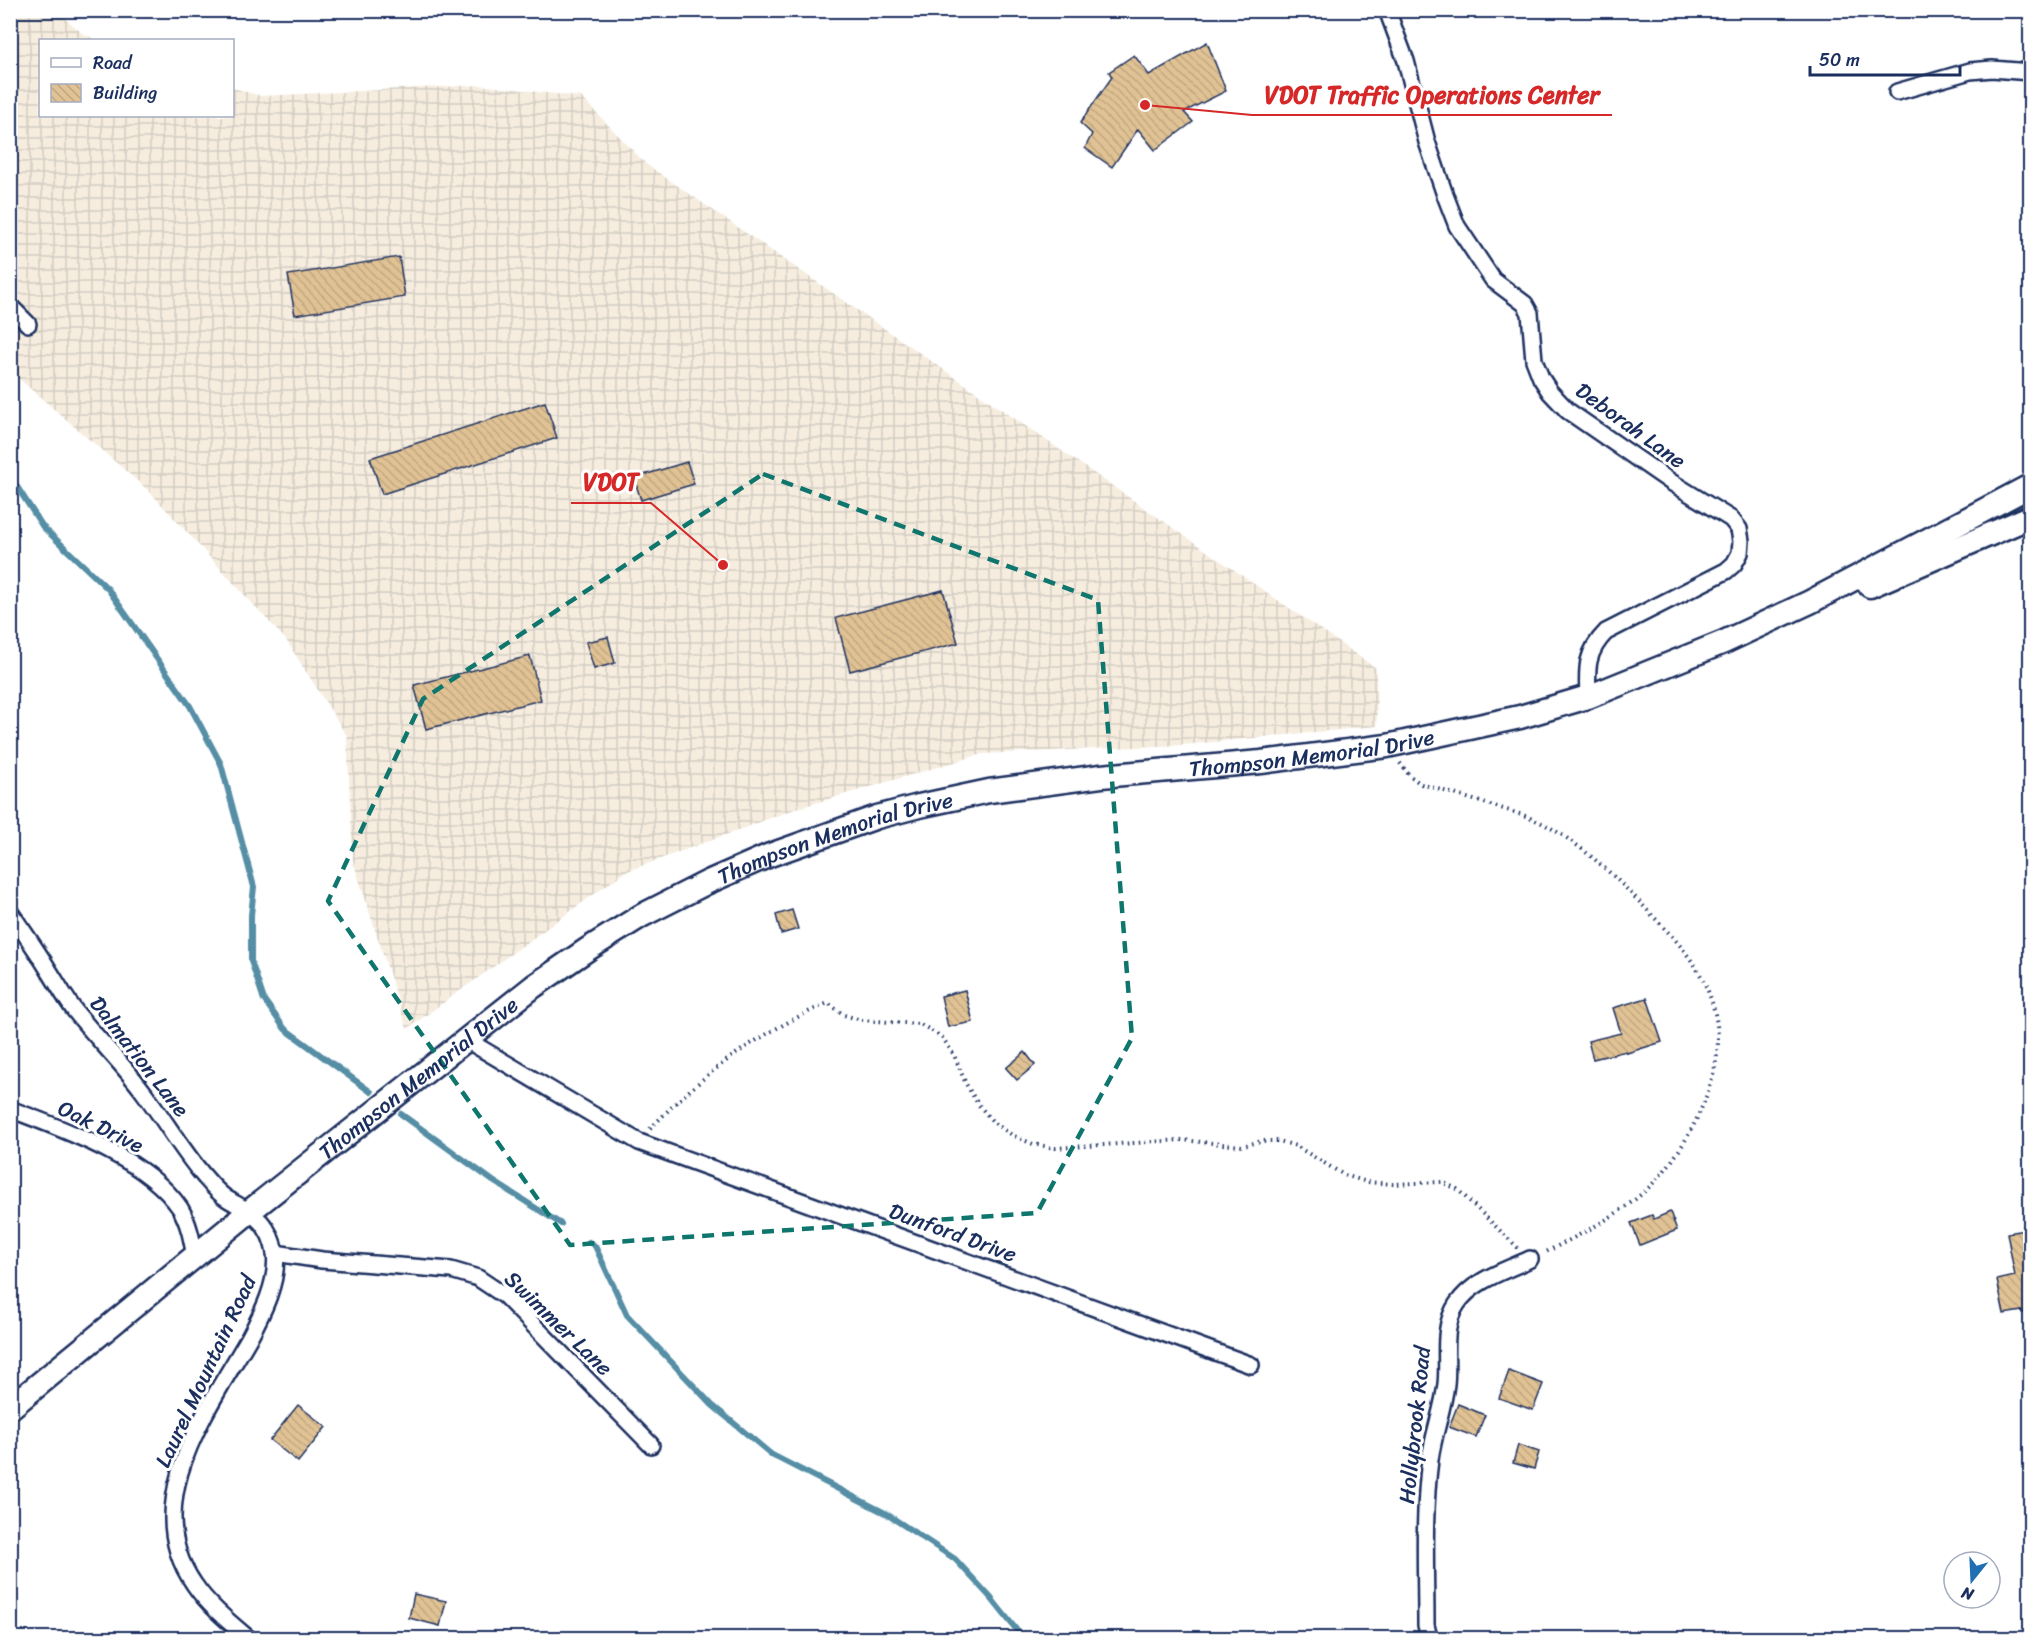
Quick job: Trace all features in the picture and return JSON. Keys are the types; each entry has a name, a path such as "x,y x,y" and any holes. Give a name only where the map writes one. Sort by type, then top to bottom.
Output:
{"main road":[{"name":"Thompson Memorial Drive","path":"10,1408 250,1211 543,980 641,916 708,882 770,855 877,818 919,806 989,791 1101,776 1282,760 1387,746 1520,717 1588,697 1724,642 1810,602 2031,486"},
{"name":"Thompson Memorial Drive","path":"1810,602 1868,587 2031,517"}],"street":[{"name":"Deborah Lane","path":"1387,10 1406,61 1434,164 1457,226 1493,280 1525,304 1530,313 1534,360 1550,393 1568,411 1671,482 1731,519 1739,529 1740,553 1734,564 1606,632 1598,640 1590,653 1587,667 1588,697"},
{"path":"1898,92 1970,71 1992,69 2031,72"},
{"path":"10,306 28,324"},
{"name":"Dalmation Lane","path":"10,912 74,1010 145,1094 192,1162 214,1189 225,1198 250,1211"},
{"name":"Dunford Drive","path":"465,1040 639,1142 1251,1365"},
{"name":"Oak Drive","path":"10,1109 52,1125 119,1156 142,1171 168,1193 181,1210 191,1235 195,1257"},
{"name":"Laurel Mountain Road","path":"248,1638 215,1609 193,1583 183,1565 174,1531 174,1493 183,1459 195,1432 253,1330 266,1303 275,1270 275,1253 270,1236 250,1211"},
{"name":"Swimmer Lane","path":"275,1253 322,1260 451,1270 487,1283 505,1296 651,1445"},
{"name":"Hollybrook Road","path":"1429,1638 1426,1625 1427,1482 1430,1456 1446,1385 1447,1335 1450,1318 1456,1305 1478,1284 1530,1259"}],"path":[{"path":"639,1142 696,1085 726,1060 792,1019 828,1003 844,1014 861,1020 920,1024 942,1037 954,1055 966,1084 978,1104 993,1122 1012,1135 1033,1144 1055,1148 1182,1140 1235,1146 1262,1141 1279,1141 1296,1146 1344,1175 1367,1182 1392,1184 1442,1182 1458,1190 1530,1259 1573,1238 1630,1202 1656,1180 1688,1135 1708,1089 1715,1064 1718,1040 1715,1012 1703,981 1684,950 1634,896 1602,867 1548,826 1528,817 1421,784 1410,776 1387,746"}],"highlighted area":[{"path":"763,474 1098,600 1132,1038 1037,1213 570,1245 328,901 423,699"}],"shaded area":[{"path":"11,11 57,11 83,34 95,39 39,39 39,117 234,117 234,88 261,96 479,85 581,97 646,164 1376,668 1377,726 1183,745 982,754 795,809 625,872 407,1029 353,861 347,736 286,640 149,491 11,372"}],"building":[{"path":"1207,42 1226,91 1184,112 1193,122 1155,150 1138,129 1112,167 1085,148 1092,134 1080,123 1112,77 1109,72 1134,55 1149,75"},
{"path":"399,257 405,297 295,315 288,275"},
{"path":"545,402 557,438 382,494 370,458"},
{"path":"687,462 694,484 641,500 634,478"},
{"path":"943,590 958,643 850,671 836,618"},
{"path":"608,637 615,663 594,669 586,642"},
{"path":"530,656 541,700 426,729 414,685"},
{"path":"792,910 798,929 781,934 776,915"},
{"path":"965,990 973,1022 948,1027 941,996"},
{"path":"1647,998 1662,1042 1627,1053 1626,1051 1593,1059 1588,1041 1621,1033 1613,1008"},
{"path":"1025,1052 1035,1065 1017,1080 1006,1068"},
{"path":"1670,1212 1677,1230 1640,1245 1631,1223 1652,1215 1654,1219"},
{"path":"2031,1229 2031,1312 2004,1314 1997,1280 2015,1276 2007,1233"},
{"path":"1509,1371 1543,1384 1533,1410 1499,1398"},
{"path":"1458,1404 1485,1415 1476,1437 1449,1427"},
{"path":"298,1405 326,1427 298,1462 270,1440"},
{"path":"1518,1445 1539,1452 1534,1469 1513,1463"},
{"path":"414,1594 446,1601 440,1626 409,1618"}],"waterway":[{"path":"10,476 43,527 108,589 190,706 221,764 254,887 251,915 251,961 264,1000 285,1029 371,1092"},
{"path":"401,1114 493,1181 561,1224"},
{"path":"589,1242 595,1246 627,1315 712,1405 772,1455 885,1513 955,1559 991,1598 1023,1638"}],"place":[{"name":"VDOT Traffic Operations Center","path":"1145,105"},
{"name":"VDOT","path":"723,565"}]}
